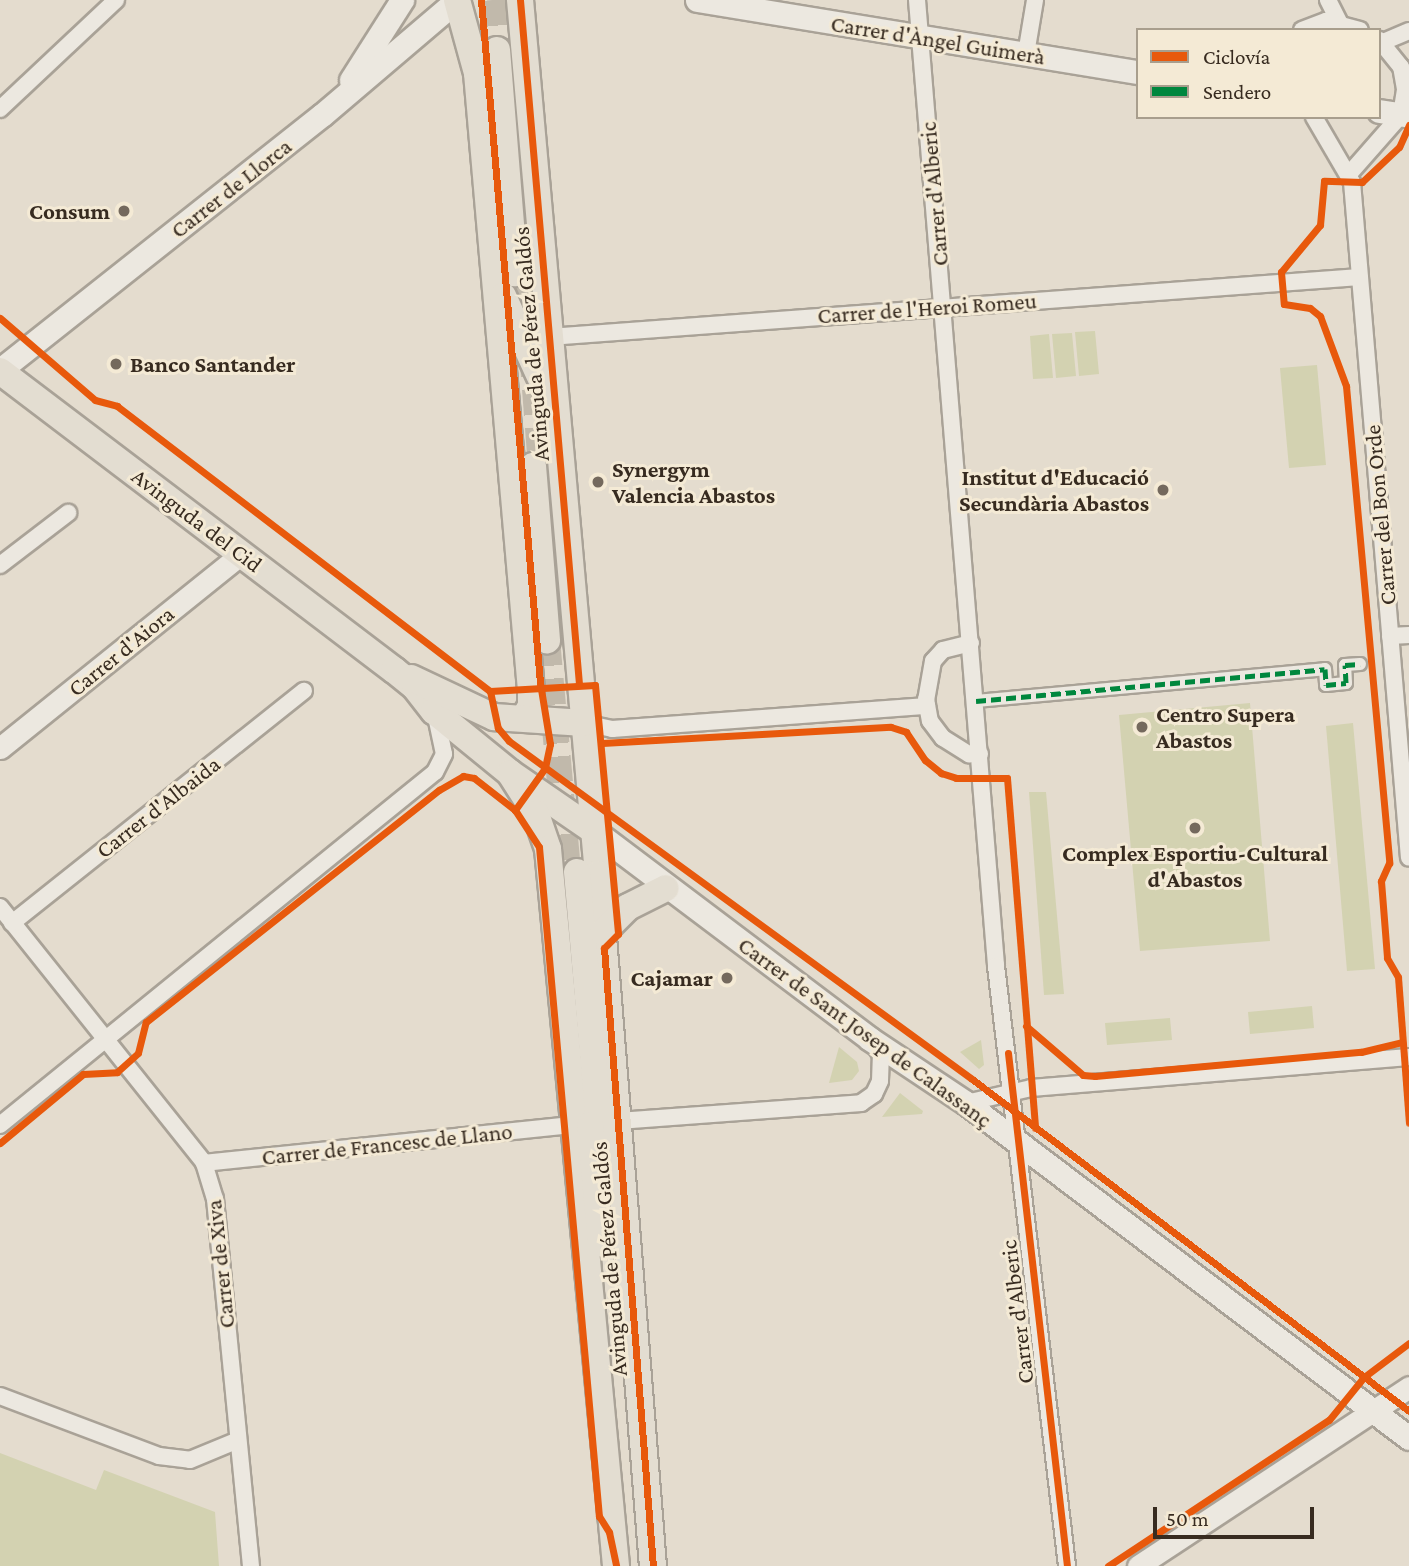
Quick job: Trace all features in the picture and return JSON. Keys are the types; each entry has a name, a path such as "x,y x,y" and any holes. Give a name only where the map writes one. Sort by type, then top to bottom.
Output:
{"main road":[{"path":"322,115 402,0"},
{"name":"Carrer de Llorca","path":"0,371 322,115 457,0"},
{"name":"Avinguda de Pérez Galdós","path":"457,0 477,74 511,284 555,420"},
{"name":"Avinguda de Pérez Galdós","path":"520,0 555,420 603,932 651,1566"},
{"name":"Carrer d'Àngel Guimerà","path":"697,0 1136,72"},
{"name":"Avinguda de Pérez Galdós","path":"502,49 531,690 531,706 524,718"},
{"name":"Avinguda del Cid","path":"0,371 394,670 415,687 434,711 510,773 593,830"},
{"name":"Avinguda de Pérez Galdós","path":"537,466 552,640"},
{"name":"Avinguda del Cid","path":"394,670 494,717 584,723"},
{"name":"Avinguda de Pérez Galdós","path":"510,773 537,814 548,849 571,1125 616,1566"},
{"name":"Carrer de Sant Josep de Calassanç","path":"593,830 666,888 870,1040 967,1103 1409,1438"},
{"name":"Avinguda de Pérez Galdós","path":"624,1566 614,1391 573,872 623,1391 651,1566"},
{"path":"603,932 628,907 666,888"}],"street":[{"path":"0,109 116,0"},
{"name":"Carrer d'Alberic","path":"917,0 996,966 1068,1566"},
{"path":"1026,54 1035,0"},
{"path":"1328,0 1340,24"},
{"path":"1307,28 1326,21 1353,28"},
{"path":"1315,119 1350,173 1396,114 1405,89 1401,67 1381,41 1409,32"},
{"name":"Carrer del Bon Orde","path":"1350,173 1409,858"},
{"name":"Carrer de l'Heroi Romeu","path":"549,337 944,305 1281,286 1360,277"},
{"path":"511,284 519,320 549,337"},
{"path":"0,565 68,513"},
{"name":"Carrer d'Aiora","path":"0,748 242,554"},
{"path":"1390,636 1409,635"},
{"path":"971,643 943,650 933,661 926,681 927,706 930,721 943,738 962,750 980,754"},
{"path":"976,701 1325,668 1326,685 1346,684 1345,665 1360,664"},
{"name":"Carrer d'Albaida","path":"12,923 304,691"},
{"path":"584,723 612,729 927,706"},
{"path":"0,1125 435,772 442,762 445,741 434,711"},
{"name":"Carrer de Xiva","path":"0,907 204,1163 215,1199 251,1566"},
{"path":"618,1121 861,1103 874,1094 880,1082 881,1055 870,1040"},
{"path":"967,1103 1012,1093 1409,1057"},
{"name":"Carrer de Francesc de Llano","path":"204,1163 571,1125"},
{"path":"1138,1566 1409,1387"},
{"path":"0,1396 159,1456 190,1460 238,1440"}],"green space":[{"path":"1095,331 1099,374 1079,376 1075,332"},
{"path":"1072,333 1076,376 1056,378 1052,334"},
{"path":"1049,334 1053,378 1033,379 1030,336"},
{"path":"1317,365 1326,465 1289,468 1280,368"},
{"name":"Complex Esportiu-Cultural d'Abastos","path":"1250,703 1270,941 1140,951 1119,715"},
{"path":"1353,723 1375,969 1347,971 1326,726"},
{"path":"1029,792 1046,792 1064,994 1044,995"},
{"path":"1312,1006 1314,1028 1250,1034 1248,1012"},
{"path":"1170,1018 1172,1040 1107,1045 1105,1023"},
{"path":"981,1040 984,1065 979,1069 960,1052"},
{"path":"839,1047 857,1062 859,1071 852,1080 829,1083"},
{"path":"900,1093 923,1111 922,1114 882,1117"},
{"path":"0,1453 96,1490 104,1470 215,1512 219,1566 0,1566"}],"tunnel":[{"path":"492,0 497,50"},
{"path":"526,272 541,465"},
{"path":"547,640 568,872"}],"marked path":[{"path":"976,701 1325,669 1326,685 1346,683 1345,665 1360,664"}],"cycle path":[{"path":"481,0 540,683 550,744 545,768 515,810"},
{"path":"520,0 579,684"},
{"path":"1409,125 1399,147 1362,182 1324,181 1320,225 1281,272 1284,304 1310,308 1320,316 1346,386 1389,863 1381,881 1387,958 1398,977 1409,1123"},
{"path":"0,318 95,400 117,406 490,691 595,685 618,934 604,948 653,1566"},
{"path":"490,691 498,728 509,741 972,1079 1409,1411"},
{"path":"602,743 891,727 906,732 925,760 941,773 956,778 1007,778 1035,1128"},
{"path":"0,1143 83,1074 117,1072 138,1053 146,1022 439,790 463,776 474,778 515,810 539,847 599,1516 609,1532 616,1566"},
{"path":"1026,1026 1083,1075 1095,1076 1361,1052 1402,1042"},
{"path":"1008,1053 1067,1566"},
{"path":"1108,1566 1329,1420 1364,1377 1409,1343"}],"place":[{"name":"Consum","path":"124,211"},
{"name":"Banco Santander","path":"116,364"},
{"name":"Synergym Valencia Abastos","path":"598,482"},
{"name":"Institut d'Educació Secundària Abastos","path":"1163,490"},
{"name":"Centro Supera Abastos","path":"1142,727"},
{"name":"Complex Esportiu-Cultural d'Abastos","path":"1195,828"},
{"name":"Cajamar","path":"727,978"}]}
